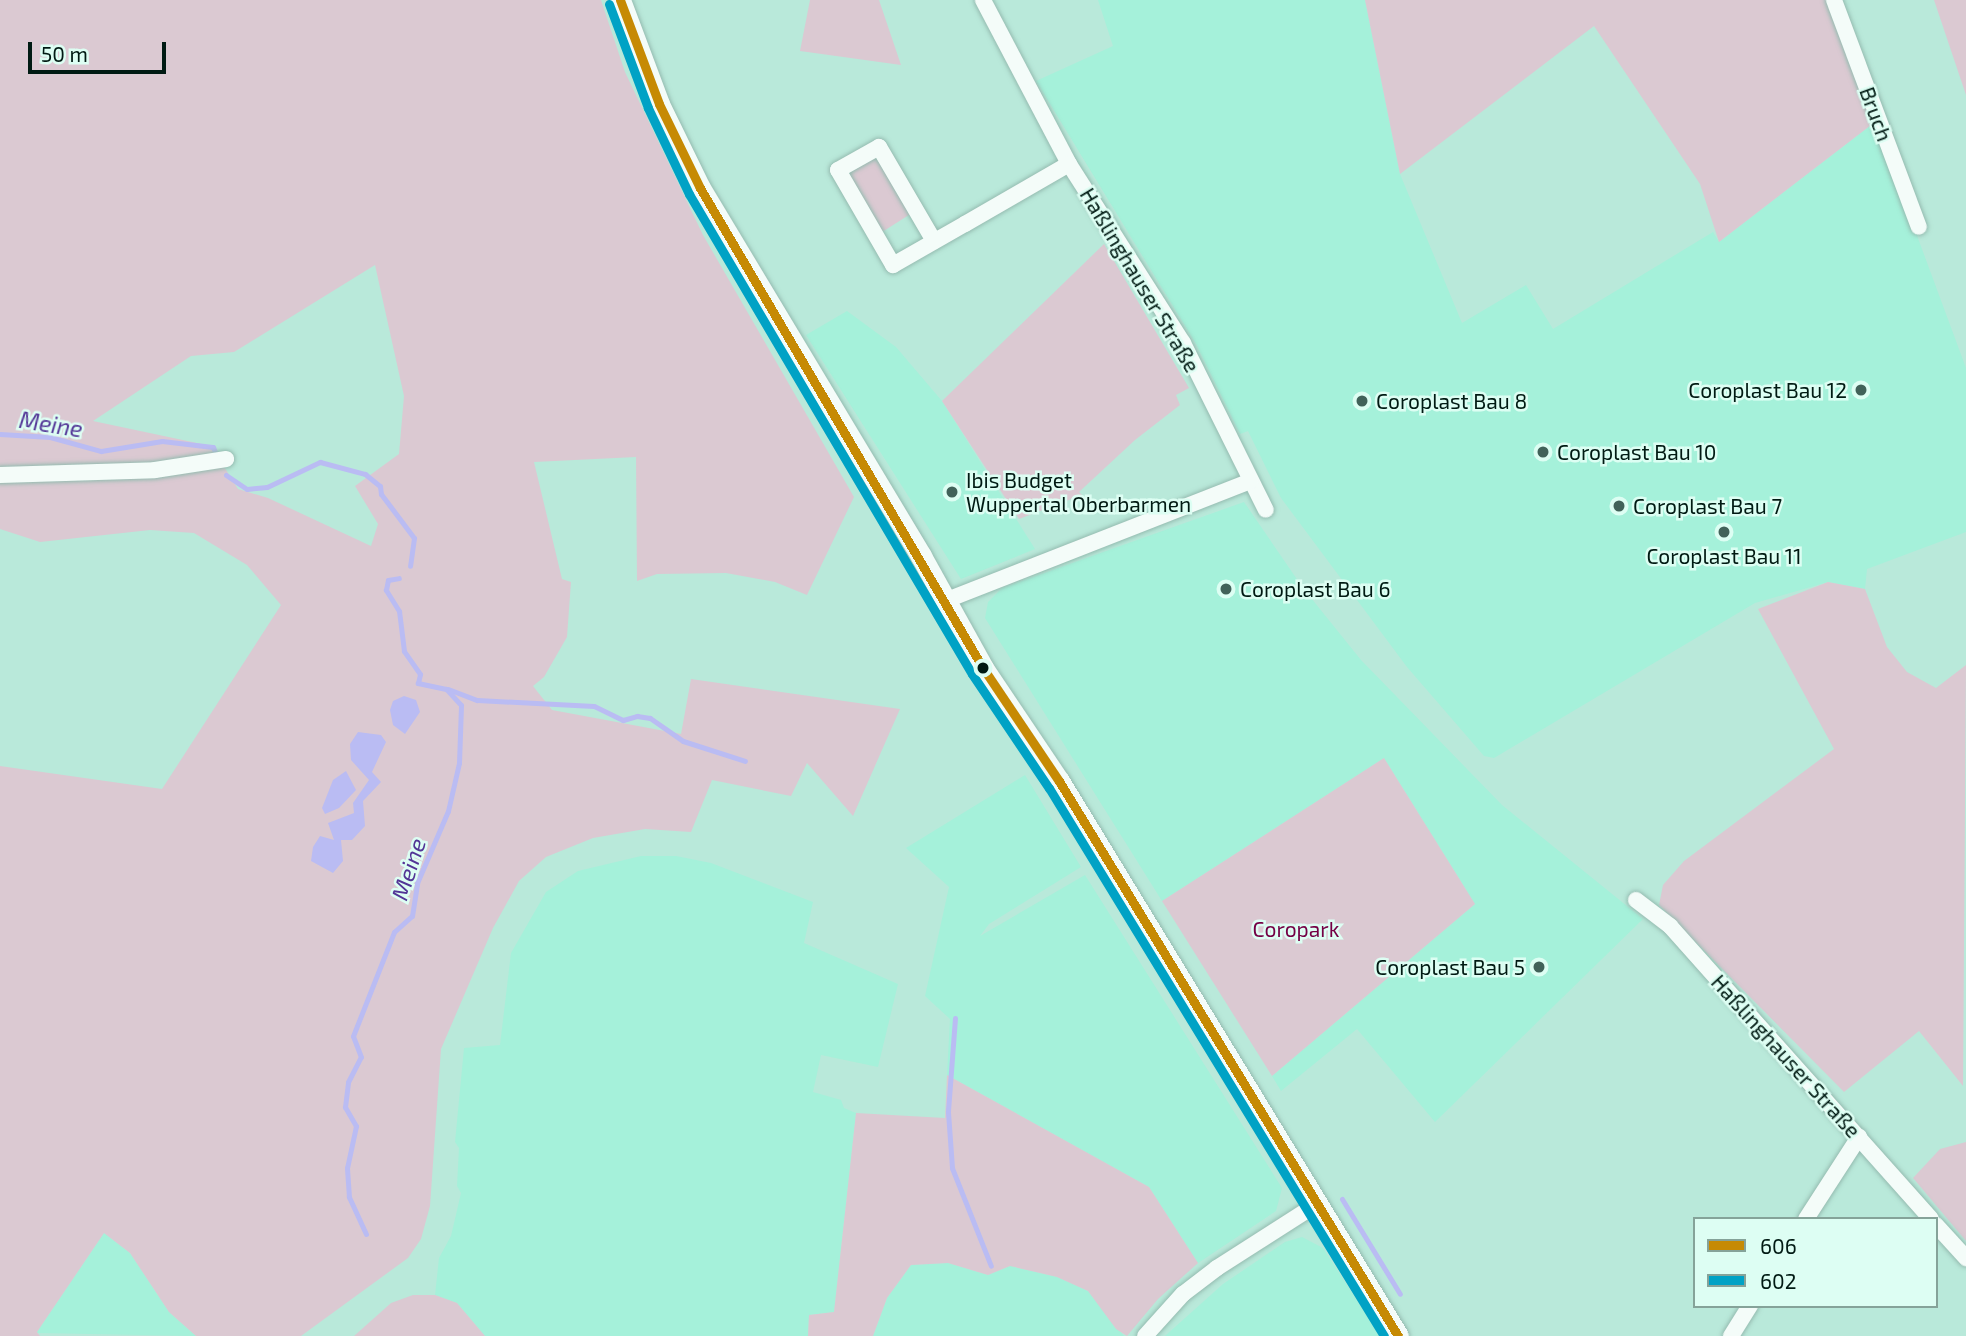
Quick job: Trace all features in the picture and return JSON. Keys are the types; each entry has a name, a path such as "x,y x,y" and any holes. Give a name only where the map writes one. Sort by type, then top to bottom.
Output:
{"main road":[{"path":"620,0 659,104 700,188 947,600 983,668 1059,781 1398,1336"}],"street":[{"name":"Haßlinghauser Straße","path":"983,0 1069,164 1183,342 1266,510"},
{"name":"Bruch","path":"1834,0 1919,227"},
{"path":"934,241 879,147 838,170 893,265 1069,164"},
{"path":"0,475 155,470 226,459"},
{"path":"947,600 1251,481"},
{"name":"Haßlinghauser Straße","path":"1636,900 1670,926 1929,1217"},
{"path":"1807,1217 1859,1137"},
{"path":"1145,1336 1192,1287 1317,1204"},
{"path":"1938,1227 1966,1258"},
{"path":"1731,1336 1749,1308"}],"shaded area":[{"path":"1098,0 1365,0 1400,174 1462,323 1526,285 1553,329 1713,232 1719,242 1875,122 1966,368 1966,532 1867,569 1865,589 1828,582 1755,603 1494,758 1484,756 1407,667 1281,498 1248,431 1240,434 1196,344 1036,81 1113,46"},
{"path":"847,311 896,347 942,401 1035,549 961,579 806,335"},
{"path":"1244,502 1303,588 1361,660 1502,805 1643,919 1435,1122 1357,1029 1281,1091 1272,1076 1475,904 1384,758 1162,901 985,618 988,602 1002,588"},
{"path":"1025,775 1081,867 989,924 980,936 1085,875 1282,1188 1276,1211 1198,1263 1149,1187 947,1075 950,1019 925,996 949,887 906,848"},
{"path":"641,856 676,856 711,863 813,902 804,943 898,984 878,1067 821,1055 813,1092 841,1100 844,1108 856,1113 834,1312 809,1315 808,1336 485,1336 457,1303 435,1295 439,1258 451,1236 461,1193 457,1186 459,1148 455,1142 464,1048 500,1045 511,953 546,892 578,871"},
{"path":"104,1233 130,1253 169,1312 196,1336 36,1333"},
{"path":"1302,1237 1323,1248 1380,1336 1165,1336 1223,1284 1285,1242"},
{"path":"948,1263 988,1275 1010,1266 1057,1277 1088,1291 1124,1336 873,1336 887,1298 911,1265"}],"green space":[{"path":"0,0 601,0 625,72 703,235 854,497 807,595 775,582 726,573 657,574 637,581 636,457 534,462 562,579 571,582 567,637 544,677 533,686 552,710 681,734 691,679 900,709 853,816 807,763 791,796 712,780 691,832 645,829 593,838 546,857 519,881 493,928 441,1049 430,1206 421,1239 408,1258 301,1336 196,1336 169,1312 130,1253 104,1233 37,1332 40,1336 0,1336 0,766 162,789 281,605 247,565 194,533 150,530 40,542 0,529","holes":["375,265 404,396 399,454 355,486 378,524 371,546 268,498 238,489 211,446 93,421 191,356 234,352"]},
{"path":"810,0 879,0 901,65 800,51"},
{"path":"1365,0 1828,0 1875,122 1719,242 1700,184 1594,26 1400,174"},
{"path":"1934,0 1966,0 1966,95"},
{"path":"871,157 880,160 912,213 879,234 849,178 851,169"},
{"path":"1104,244 1189,388 1176,395 1180,405 1135,440 1079,492 1082,495 1019,519 942,401"},
{"path":"1828,582 1865,589 1887,647 1907,672 1936,688 1966,665 1963,1086 1919,1031 1844,1092 1659,905 1663,885 1684,861 1834,749 1758,609"},
{"name":"Coropark","path":"1384,758 1475,904 1272,1076 1162,901"},
{"path":"947,1075 1149,1187 1198,1263 1158,1299 1127,1336 1116,1329 1088,1291 1057,1277 1010,1266 988,1275 948,1263 911,1265 887,1298 873,1336 808,1336 809,1315 834,1312 856,1113 945,1118"},
{"path":"1966,1142 1966,1241 1913,1178 1940,1149"},
{"path":"413,1295 435,1295 457,1303 485,1336 354,1336 391,1303"}],"water":[{"path":"404,696 416,700 420,712 405,734 393,725 390,710 393,701"},
{"path":"358,732 381,735 386,742 372,772 381,782 363,801 365,826 352,840 341,840 343,861 333,873 311,861 313,847 320,836 334,840 328,823 354,813 353,803 369,780 351,760 350,744"},
{"path":"346,771 356,790 339,808 325,814 322,808 333,780"}],"waterway":[{"name":"Meine","path":"0,434 50,437 101,451 162,441 213,447 216,454"},
{"name":"Meine","path":"226,475 247,489 267,487 320,462 365,474 380,486 381,494 414,538 410,566"},
{"name":"Meine","path":"366,1234 349,1197 347,1168 356,1126 345,1107 348,1082 361,1057 353,1036 394,932 412,916 417,883 448,811 459,763 461,705 446,689 418,683 420,674 404,651 399,611 386,590 388,580 399,578"},
{"path":"448,689 477,700 594,706 623,720 637,716 650,718 683,741 745,761"},
{"path":"955,1018 948,1112 952,1168 991,1266"},
{"path":"1342,1199 1400,1294"}],"transit line":[{"name":"606","path":"620,0 659,104 700,188 983,668 1059,781 1398,1336"},
{"name":"602","path":"609,4 648,108 689,194 972,674 1049,788 1384,1336"}],"place":[{"name":"Coroplast Bau 12","path":"1861,390"},
{"name":"Coroplast Bau 8","path":"1362,401"},
{"name":"Coroplast Bau 10","path":"1543,452"},
{"name":"Ibis Budget Wuppertal Oberbarmen","path":"952,492"},
{"name":"Coroplast Bau 7","path":"1619,506"},
{"name":"Coroplast Bau 11","path":"1724,532"},
{"name":"Coroplast Bau 6","path":"1226,589"},
{"name":"Coroplast Bau 5","path":"1539,967"}]}
